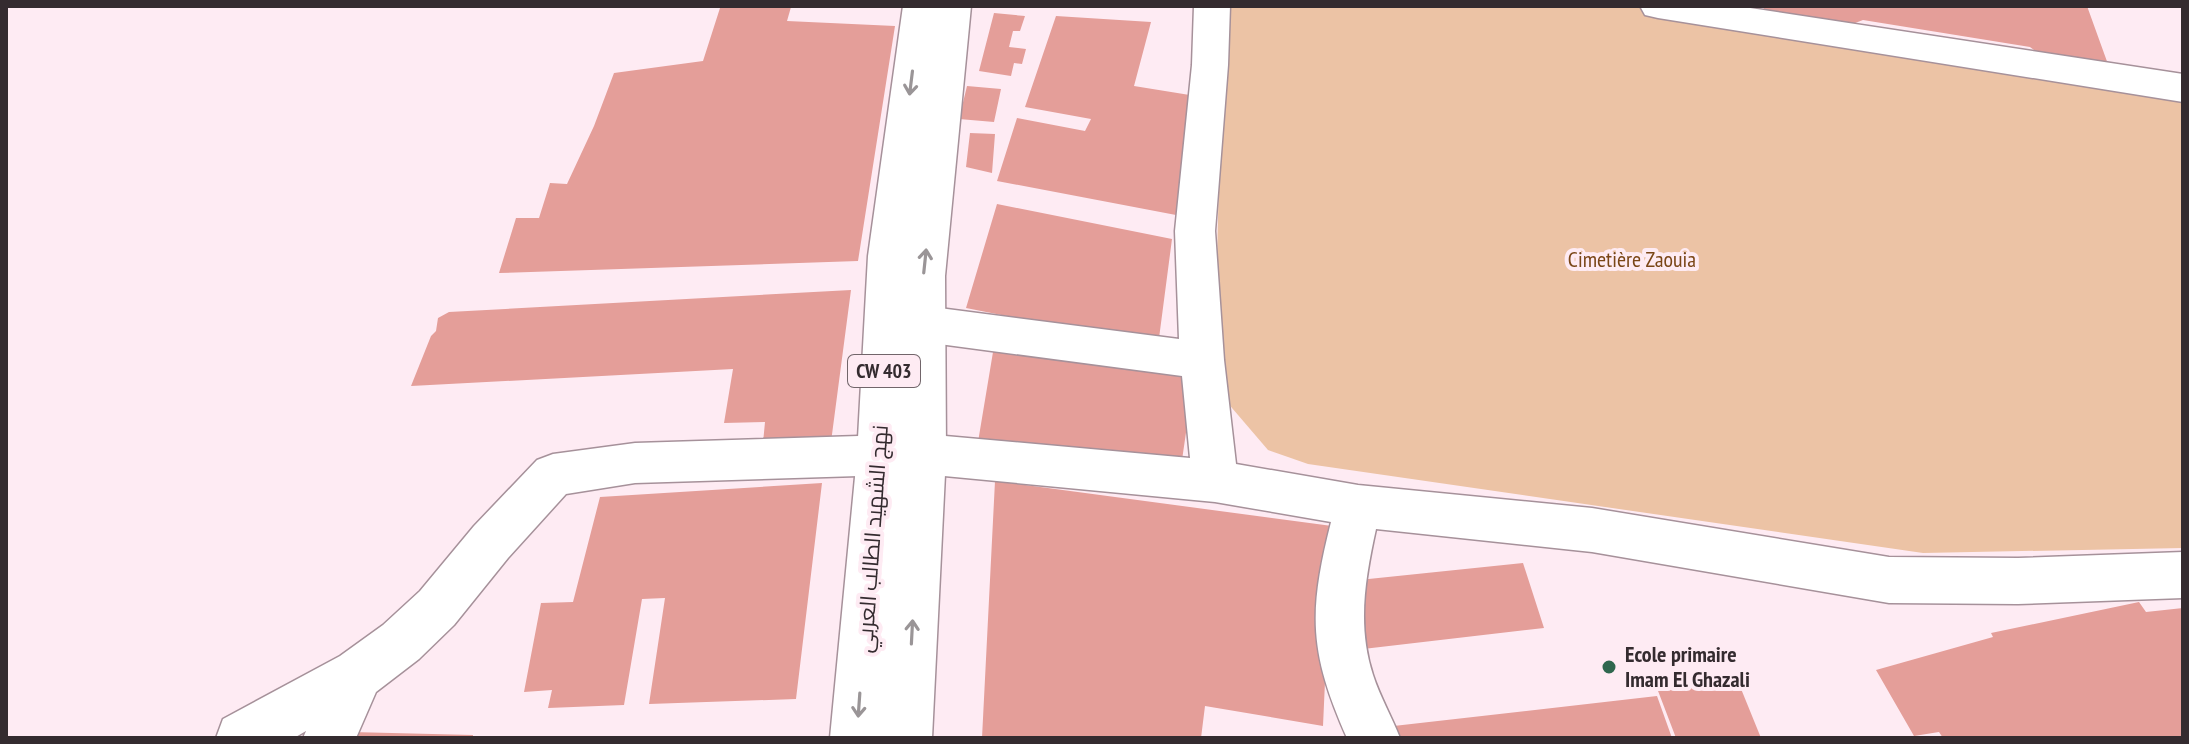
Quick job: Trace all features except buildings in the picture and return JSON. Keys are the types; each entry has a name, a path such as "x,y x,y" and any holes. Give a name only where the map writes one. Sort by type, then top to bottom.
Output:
{"street":[{"name":"نهج الشهيد الطالب العربي","path":"906,738 901,455 889,256 921,6"},
{"name":"نهج الشهيد الطالب العربي","path":"856,738 924,324 924,276 953,6"},
{"path":"1212,6 1210,65 1195,231 1202,360 1215,481"},
{"path":"1658,6 1756,14 2183,88"},
{"path":"924,324 1202,360"},
{"path":"242,738 358,674 401,642 437,608 491,542 553,475 635,463 901,455 1215,481 1358,506 1592,530 1889,580 2018,581 2183,575"},
{"path":"1358,506 1342,585 1339,636 1353,694 1374,738"},
{"path":"329,738 358,674"}],"green space":[{"name":"Cimetière Zaouia","path":"1223,6 1634,6 2183,96 2183,548 1923,553 1308,464 1268,450 1214,387"}],"place":[{"name":"Ecole primaire Imam El Ghazali","path":"1609,667"}]}
